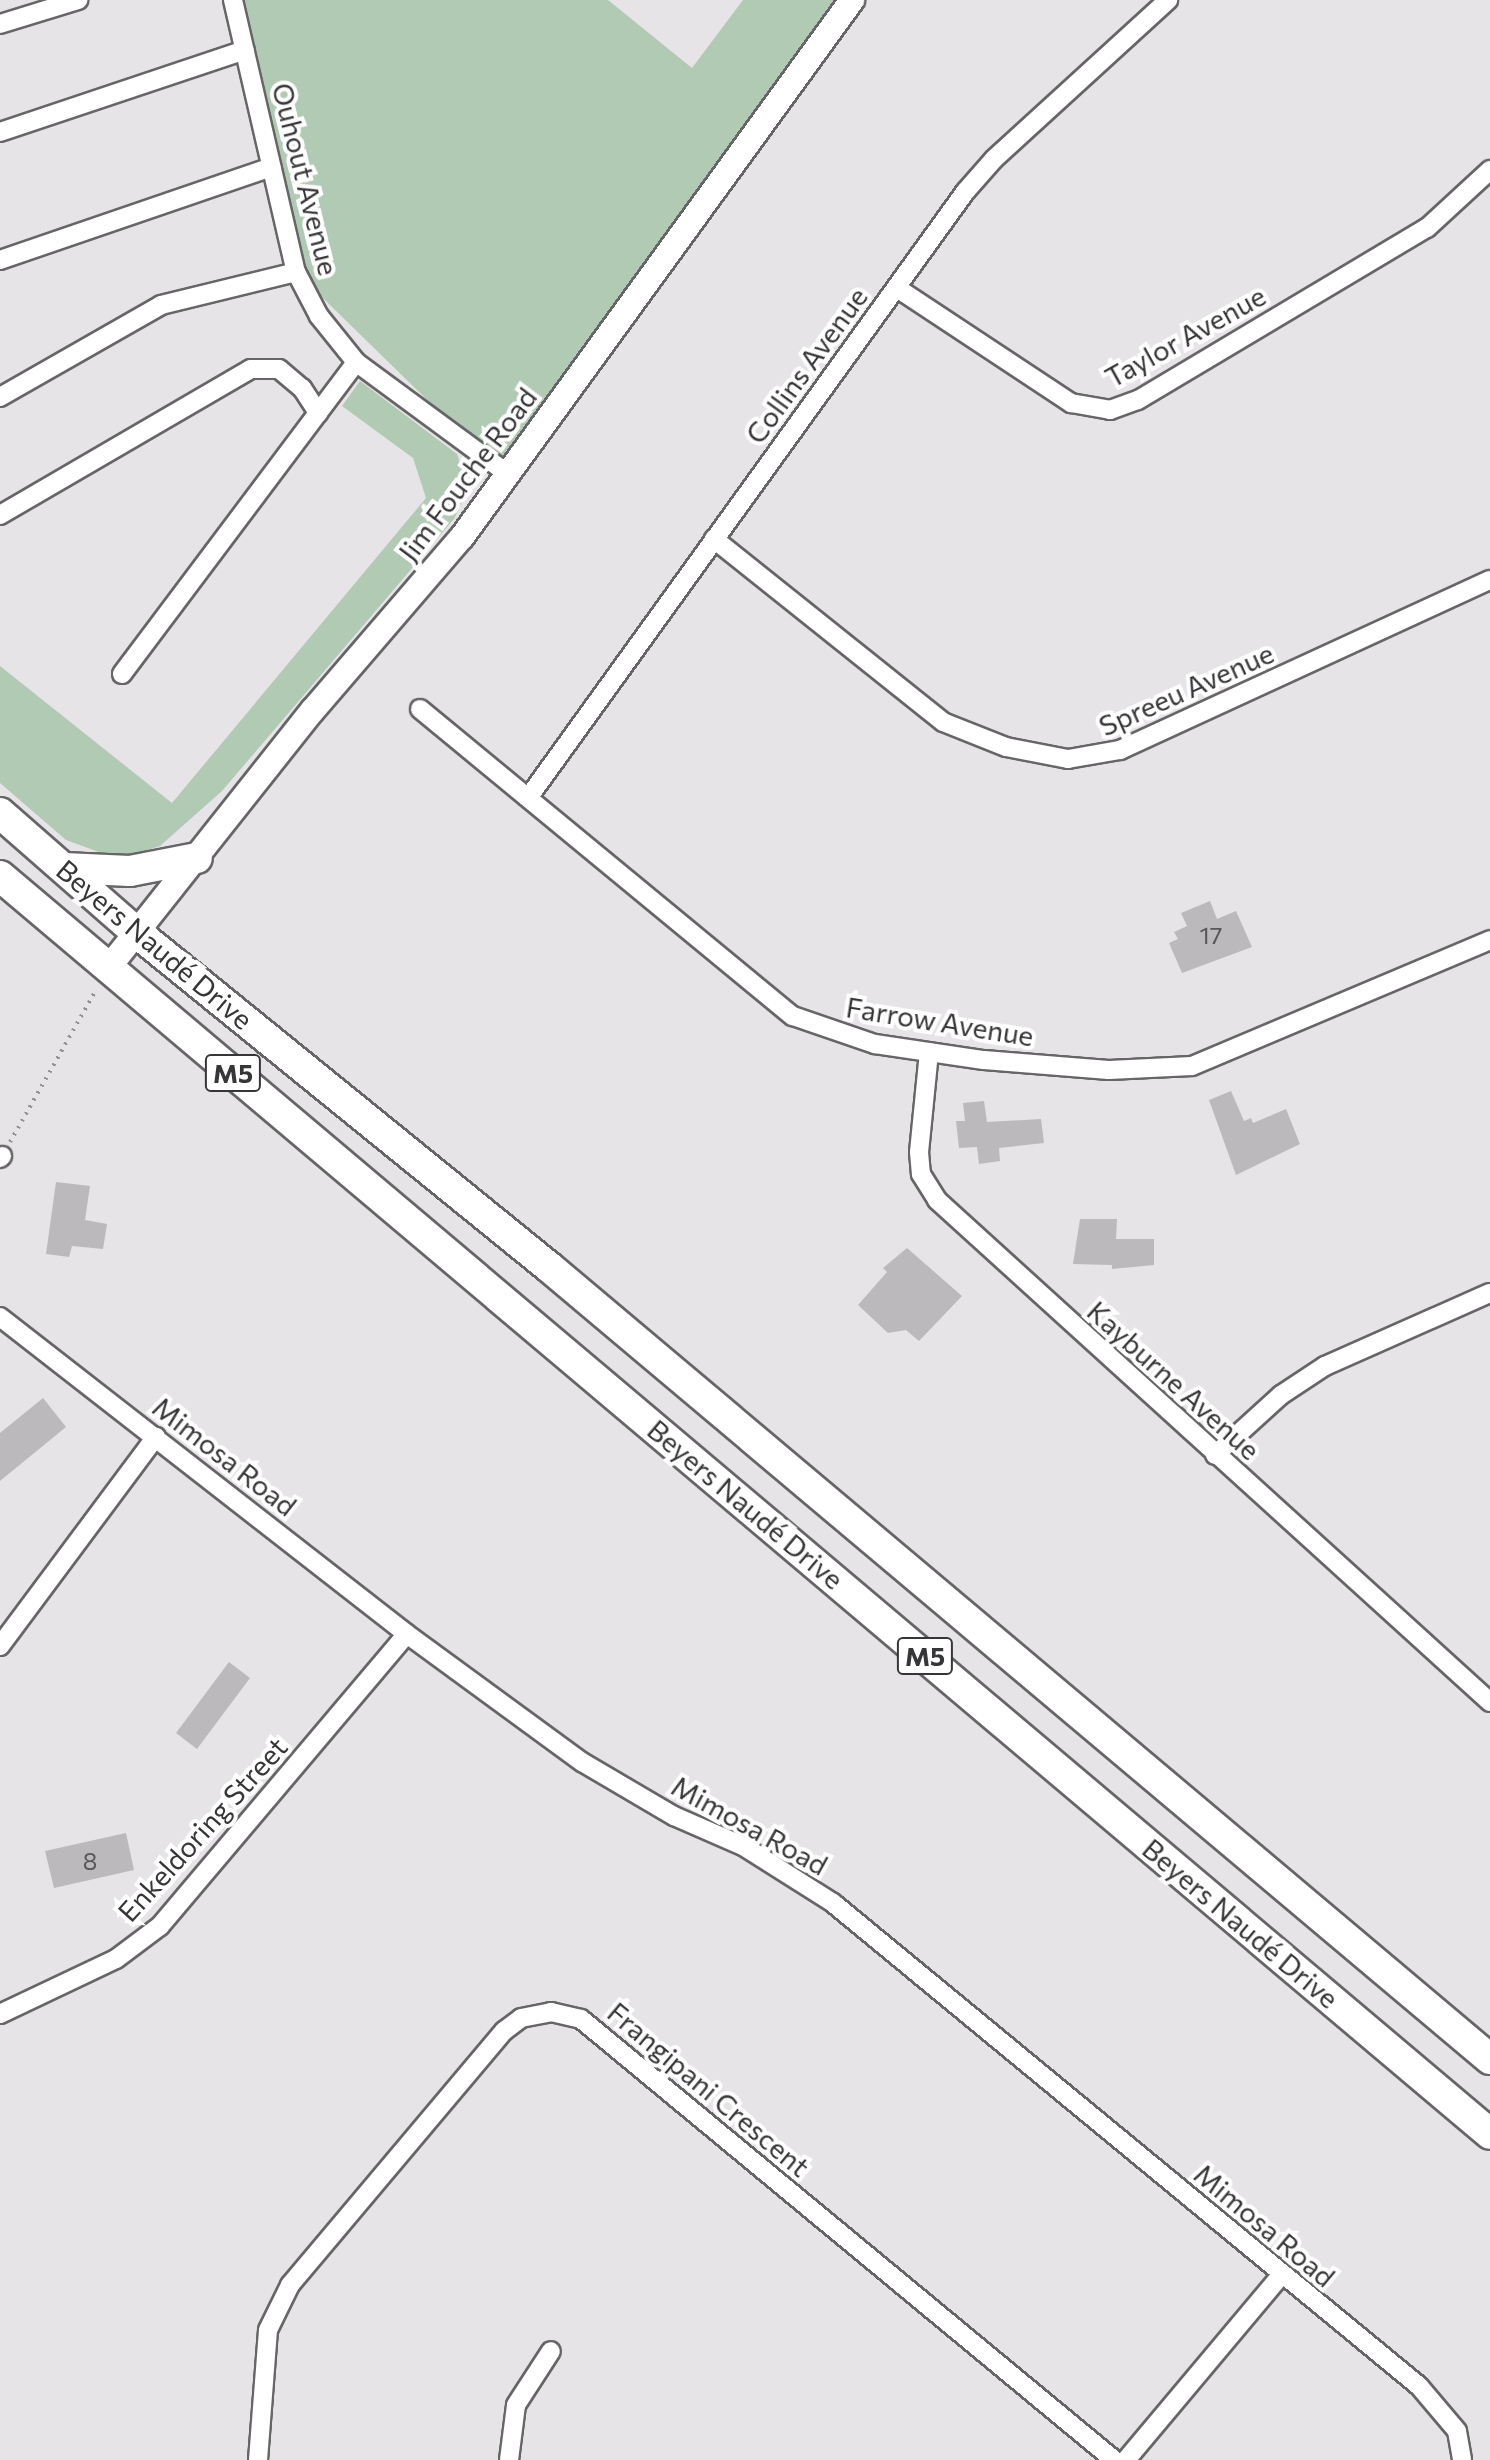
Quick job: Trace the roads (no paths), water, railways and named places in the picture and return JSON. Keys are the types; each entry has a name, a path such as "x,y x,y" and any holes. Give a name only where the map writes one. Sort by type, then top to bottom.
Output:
{"main road":[{"name":"Beyers Naudé Drive","path":"0,813 136,932 549,1267 1490,2059"},
{"path":"64,868 130,871 197,858"},
{"name":"Beyers Naudé Drive","path":"0,876 1490,2134"}],"street":[{"path":"0,24 78,0"},
{"name":"Ouhout Avenue","path":"233,0 296,272 319,316 356,362 508,474"},
{"name":"Jim Fouche Road","path":"109,967 508,474 852,0"},
{"name":"Collins Avenue","path":"528,798 994,159 1168,0"},
{"path":"0,132 245,50"},
{"path":"0,260 271,167"},
{"name":"Taylor Avenue","path":"897,288 1071,403 1110,410 1138,400 1427,228 1490,170"},
{"path":"0,397 161,305 296,272"},
{"path":"122,674 356,362"},
{"path":"0,515 251,369 279,369 302,388 318,413"},
{"name":"Spreeu Avenue","path":"714,539 943,722 1006,747 1068,759 1120,750 1490,580"},
{"name":"Farrow Avenue","path":"420,709 793,1016 846,1037 929,1052 1109,1070 1192,1066 1490,940"},
{"name":"Kayburne Avenue","path":"929,1052 919,1152 921,1174 937,1200 1490,1702"},
{"path":"1215,1455 1312,1373 1490,1293"},
{"name":"Mimosa Road","path":"0,1317 407,1634 582,1762 674,1816 743,1846 833,1903 1440,2406 1457,2431 1462,2460"},
{"path":"0,1646 156,1437"},
{"name":"Enkeldoring Street","path":"0,2014 116,1959 160,1926 407,1634"},
{"name":"Frangipani Crescent","path":"258,2460 268,2330 290,2285 504,2031 521,2018 551,2012 581,2019 1114,2460"},
{"path":"1126,2460 1281,2275"},
{"path":"509,2460 516,2405 551,2351"}]}
